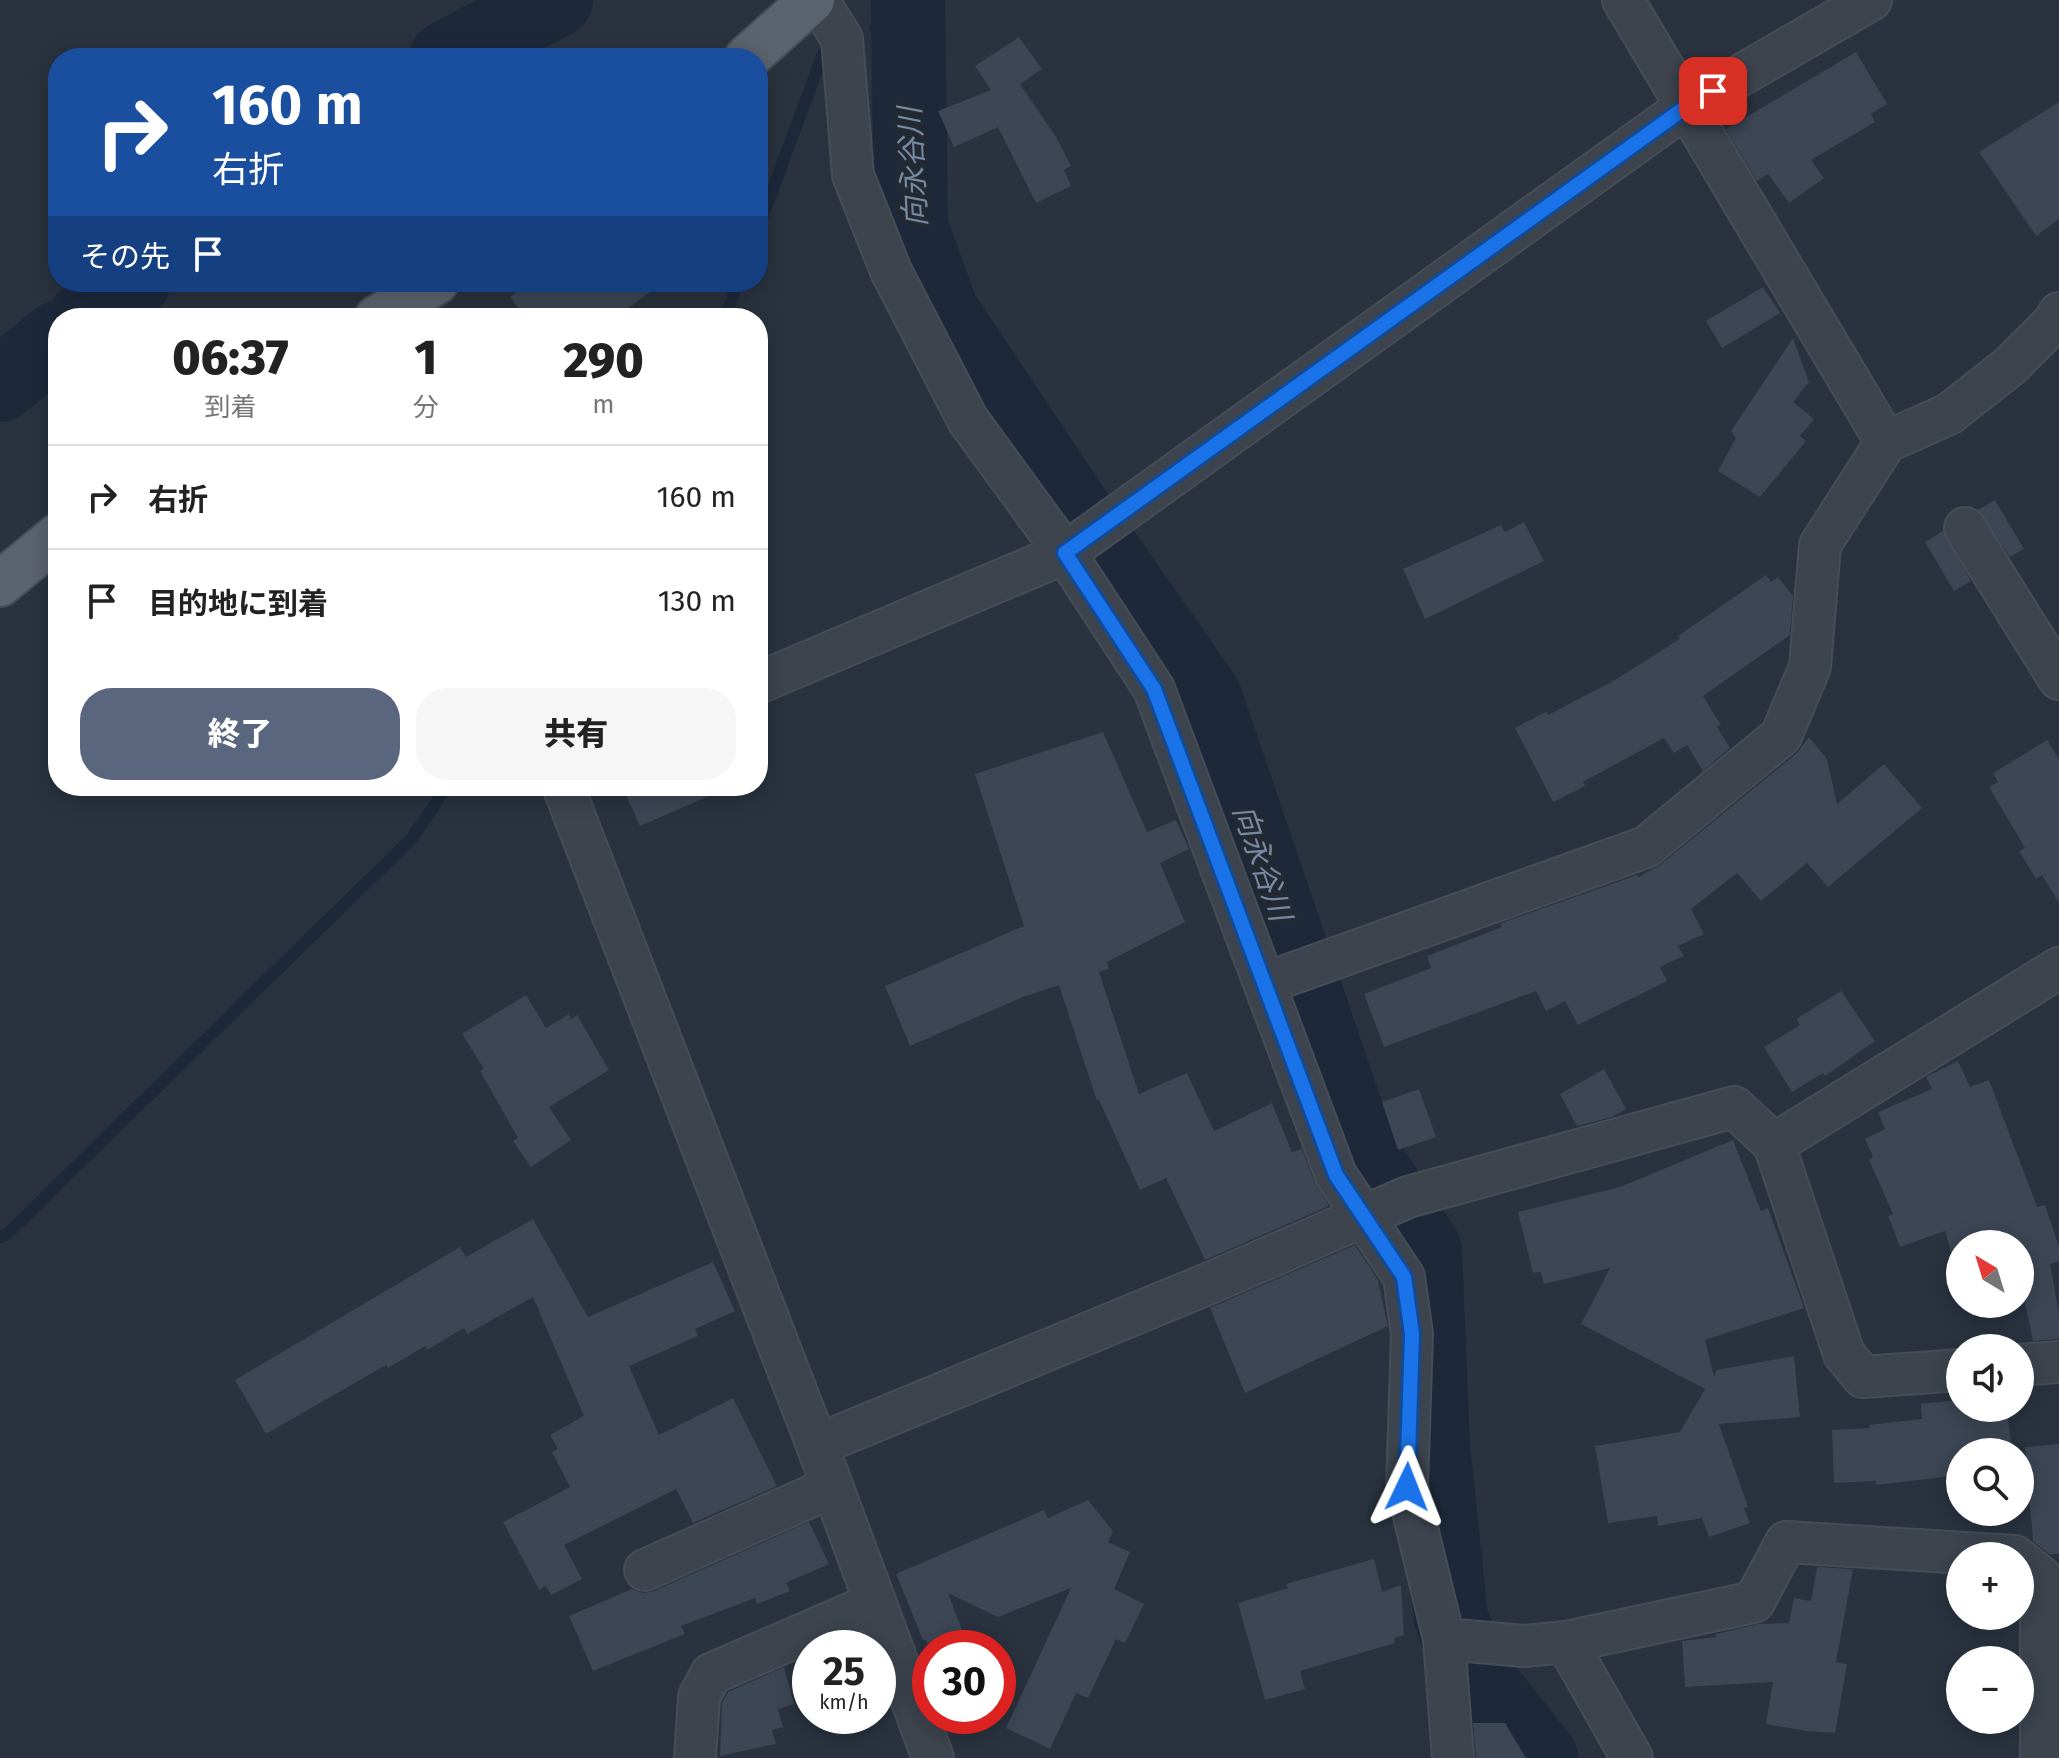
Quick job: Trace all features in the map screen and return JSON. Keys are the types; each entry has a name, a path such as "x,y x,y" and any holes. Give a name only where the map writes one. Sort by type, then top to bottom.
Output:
{"main road":[{"path":"759,48 815,0"},
{"path":"393,308 420,292"},
{"path":"0,584 48,544"}],"street":[{"path":"815,0 842,39 853,175 891,271 968,420 1065,553 1154,689 1336,1175 1404,1277 1412,1334 1407,1487 1444,1639 1453,1758"},
{"path":"1623,0 1886,442"},
{"path":"768,679 1065,553 1686,107 1871,0"},
{"path":"1266,983 1646,847 1781,736 1810,667 1820,545 1886,442 1949,414 2010,366 2043,355 2059,313"},
{"path":"1965,528 2059,679"},
{"path":"567,796 817,1445 933,1758"},
{"path":"1774,1144 2059,968"},
{"path":"817,1445 1210,1283 1408,1197 1734,1107 1774,1144 1844,1354 1863,1377 1946,1371"},
{"path":"2034,1364 2059,1362"},
{"path":"645,1570 832,1487"},
{"path":"1444,1639 1524,1646 1566,1642 1754,1602 1786,1542 1946,1552"},
{"path":"2034,1571 2041,1577 2041,1758"},
{"path":"695,1758 699,1697 711,1674 875,1603"},
{"path":"1566,1642 1632,1758"}],"building":[{"path":"1019,37 1042,69 1020,84 1056,137 1071,166 1064,170 1071,186 1036,203 998,127 954,147 938,111 991,90 975,66"},
{"path":"1856,52 1887,104 1871,114 1875,122 1811,160 1824,178 1789,203 1768,174 1757,181 1726,129"},
{"path":"2059,102 2059,219 2036,236 1979,152"},
{"path":"1763,287 1780,313 1722,348 1706,321"},
{"path":"517,292 650,292 628,308 518,308 510,297"},
{"path":"1793,338 1809,382 1793,402 1814,419 1800,436 1806,441 1760,497 1718,471 1736,438 1731,431"},
{"path":"1995,500 2024,549 2010,557 1978,510"},
{"path":"1524,522 1544,561 1425,619 1403,569 1501,525 1505,532"},
{"path":"1943,531 1971,581 1954,591 1925,542"},
{"path":"1766,575 1771,582 1778,577 1793,596 1790,635 1703,696 1721,725 1717,727 1730,748 1703,771 1687,745 1674,753 1664,738 1553,802 1515,728 1546,712 1548,715 1613,681 1680,639 1678,636"},
{"path":"1103,732 1147,832 1176,820 1189,849 1160,863 1185,922 1107,962 1109,969 1099,972 1139,1094 1187,1073 1214,1131 1272,1103 1292,1152 1302,1149 1315,1183 1329,1206 1205,1260 1166,1178 1140,1190 1097,1101 1059,985 1023,997 910,1046 885,986 1024,926 975,774"},
{"path":"1809,737 1827,759 1837,804 1884,764 1922,808 1828,887 1807,863 1761,901 1737,873 1691,909 1704,934 1678,946 1684,956 1660,967 1667,981 1578,1025 1565,1001 1546,1011 1536,991 1384,1047 1364,994 1431,968 1427,956 1502,927 1501,923 1637,875 1639,877 1660,865 1796,754"},
{"path":"2047,740 2059,759 2059,903 2042,875 2036,879 2019,851 2025,848 1989,787 1998,782 1993,773"},
{"path":"626,796 709,796 640,826"},
{"path":"1841,991 1875,1041 1825,1076 1823,1073 1792,1092 1764,1047 1800,1025 1796,1019"},
{"path":"526,995 546,1028 569,1014 571,1019 577,1015 609,1070 549,1107 571,1140 531,1167 513,1141 518,1138 480,1071 484,1069 462,1034"},
{"path":"1958,1061 1970,1087 1989,1080 2037,1207 2045,1205 2059,1247 2059,1261 2050,1264 2059,1314 2059,1339 2034,1341 2032,1334 2028,1318 2034,1318 2034,1230 1946,1230 1946,1234 1945,1231 1900,1247 1888,1216 1893,1214 1869,1160 1873,1157 1865,1139 1885,1129 1878,1112 1932,1089 1926,1077"},
{"path":"1604,1069 1626,1109 1612,1117 1577,1126 1560,1094"},
{"path":"1419,1089 1436,1137 1398,1150 1382,1102"},
{"path":"1733,1140 1761,1211 1768,1208 1804,1308 1705,1340 1714,1376 1717,1370 1794,1356 1800,1417 1719,1424 1748,1507 1744,1508 1750,1523 1709,1537 1702,1518 1658,1526 1657,1516 1608,1523 1595,1446 1680,1432 1705,1389 1581,1324 1610,1268 1544,1284 1541,1272 1533,1273 1518,1212 1620,1187"},
{"path":"533,1219 588,1317 713,1262 735,1311 695,1329 698,1336 629,1366 659,1435 733,1398 777,1486 693,1523 676,1489 564,1545 582,1579 551,1595 546,1586 539,1590 503,1522 570,1487 552,1452 558,1449 550,1435 584,1416 533,1297 467,1334 464,1328 427,1350 425,1346 388,1368 386,1365 266,1434 235,1380 460,1247 466,1257"},
{"path":"1355,1245 1378,1280 1388,1326 1245,1393 1210,1308"},
{"path":"1946,1401 1946,1422 2009,1422 2010,1438 1946,1438 1946,1477 1876,1485 1876,1481 1834,1483 1832,1430 1870,1428 1869,1425 1922,1419 1921,1404"},
{"path":"2059,1444 2059,1554 2049,1554 2033,1541 2034,1446"},
{"path":"1088,1500 1113,1531 1108,1542 1130,1552 1114,1589 1144,1604 1125,1643 1116,1639 1088,1698 1076,1693 1050,1749 1016,1733 1016,1706 1071,1588 998,1617 948,1593 962,1630 919,1630 896,1574 1044,1510 1048,1518"},
{"path":"809,1522 829,1564 786,1583 790,1591 757,1604 755,1598 681,1626 685,1634 593,1671 569,1616 632,1589 643,1593 654,1591"},
{"path":"1374,1559 1382,1592 1401,1585 1404,1635 1394,1638 1395,1643 1300,1671 1305,1689 1265,1700 1238,1603 1288,1588 1286,1584"},
{"path":"1817,1567 1853,1569 1836,1662 1847,1664 1835,1733 1766,1724 1773,1682 1685,1687 1682,1641 1716,1637 1716,1634 1759,1624 1789,1623 1794,1598 1811,1601"},
{"path":"784,1667 792,1705 778,1709 783,1727 772,1730 776,1744 720,1756 722,1703 728,1692"},
{"path":"1473,1723 1505,1723 1526,1758 1476,1758"}],"waterway":[{"path":"465,48 556,0"},
{"name":"向永谷川","path":"908,0 911,227 942,312 1070,504 1205,697 1358,1146 1425,1250 1433,1447 1451,1618 1470,1668 1541,1758"},
{"path":"875,28 908,26"},
{"path":"768,202 823,54"},
{"path":"98,308 120,292"},
{"path":"729,308 734,292"},
{"path":"0,385 48,346"},
{"path":"0,1237 7,1234 411,839 441,796"}],"route":[{"path":"1407,1487 1412,1334 1404,1277 1336,1175 1154,689 1065,553 1686,107 1713,91"}]}
